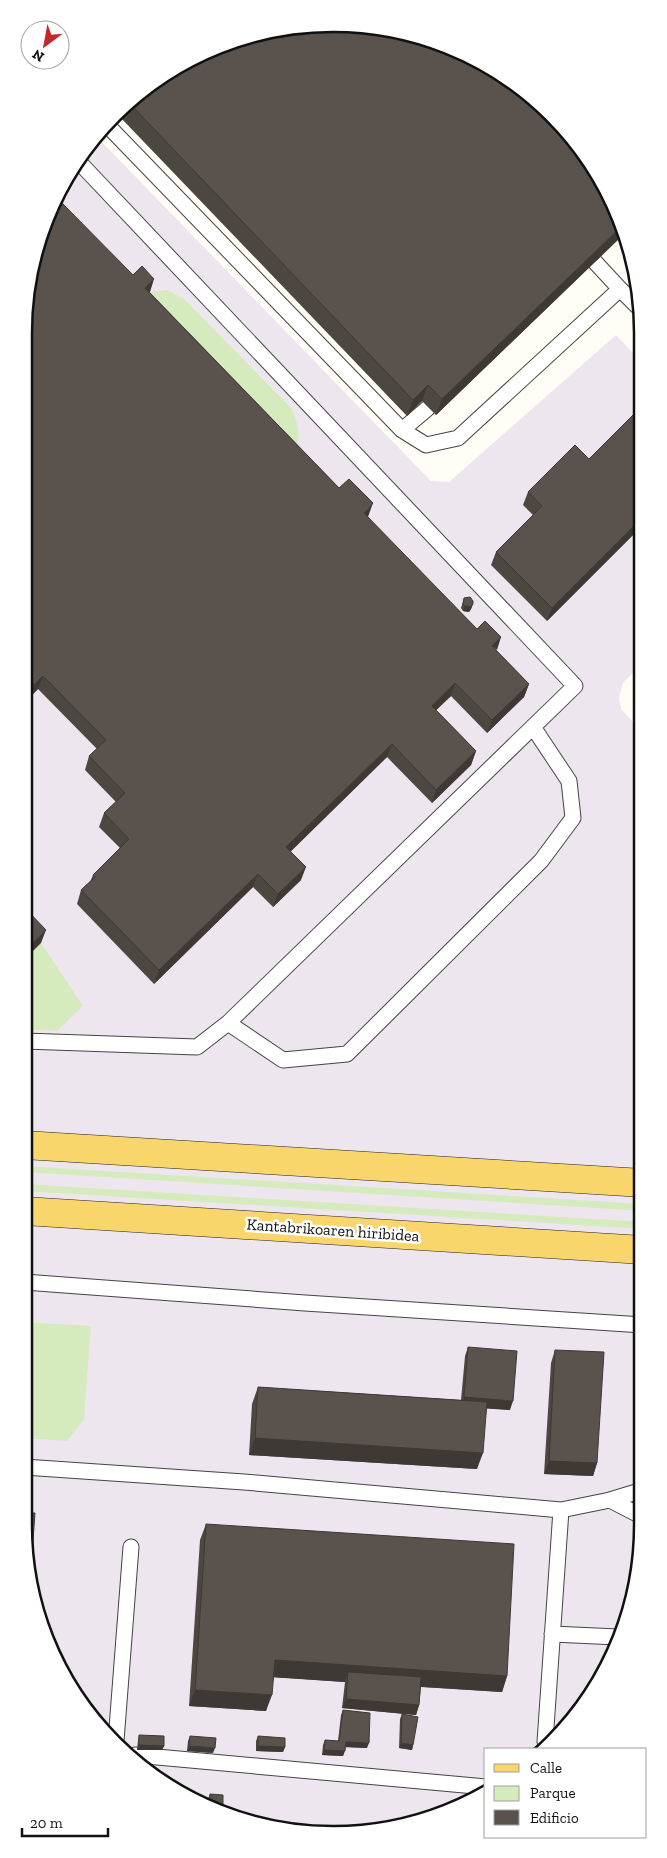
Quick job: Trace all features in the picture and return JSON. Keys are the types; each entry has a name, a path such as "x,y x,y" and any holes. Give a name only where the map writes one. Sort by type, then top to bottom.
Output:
{"main road":[{"path":"32,1145 634,1183"},
{"name":"Kantabrikoaren hiribidea","path":"32,1212 634,1249"}],"lane":[{"path":"112,130 402,430 426,445 458,438 620,289"},
{"path":"32,1041 197,1048 228,1022 575,686 83,166"},
{"path":"595,262 633,302"},
{"path":"402,430 428,408"},
{"path":"228,1022 283,1060 347,1054 541,861 572,818 569,781 533,727"},
{"path":"32,1283 305,1304 634,1324"},
{"path":"32,1468 244,1482 561,1510 610,1500 634,1493"},
{"path":"610,1500 634,1512"},
{"path":"545,1738 561,1510"},
{"path":"117,1733 131,1547"},
{"path":"552,1634 613,1637"},
{"path":"141,1756 481,1787"}],"shaded area":[{"path":"102,142 431,481 449,482 616,335 634,354 634,671 623,683 619,698 621,709 634,723 634,1544 629,1583 619,1621 612,1640 594,1675 584,1692 560,1723 535,1748 484,1748 484,1785 449,1803 392,1820 334,1826 275,1820 237,1810 218,1803 166,1775 135,1751 95,1708 73,1675 55,1640 38,1583 33,1544 32,334 38,275 48,237 55,218 73,183"}],"green space":[{"path":"167,290 184,299 292,409 299,433 297,444 291,457 140,301 150,292"},
{"path":"41,943 83,1006 57,1031 32,1029 32,952"},
{"path":"32,1166 634,1203 634,1210 32,1173"},
{"path":"32,1184 634,1221 634,1228 32,1191"},
{"path":"32,1322 91,1326 84,1419 67,1441 32,1439"}],"building":[{"path":"334,32 353,33 392,38 449,55 501,83 532,107 560,135 584,166 603,200 617,231 442,399 428,385 413,400 135,107 166,83 183,73 218,55 237,48 294,35"},
{"path":"62,203 133,275 142,266 154,279 145,288 339,488 349,479 373,503 364,513 477,629 485,621 501,637 492,646 529,684 492,720 455,683 432,706 476,751 436,790 392,744 286,847 306,867 278,894 258,874 159,970 81,890 95,877 93,875 129,839 104,813 125,793 89,756 106,740 43,676 34,685 32,683 33,314 38,275 48,237"},
{"path":"634,414 634,526 552,608 496,552 542,506 528,492 575,445 589,459"},
{"path":"470,597 473,604 470,607 465,606 463,604 464,598"},
{"path":"32,915 46,930 32,943"},
{"path":"468,1347 517,1351 513,1401 464,1397"},
{"path":"555,1350 604,1352 597,1463 549,1461"},
{"path":"258,1387 487,1402 483,1453 255,1438"},
{"path":"32,1513 35,1513 33,1542"},
{"path":"206,1524 514,1544 507,1676 275,1660 272,1695 195,1690"},
{"path":"348,1672 421,1677 419,1705 346,1699"},
{"path":"343,1710 370,1713 369,1743 346,1742 345,1751 324,1750 325,1740 339,1741"},
{"path":"402,1714 418,1717 413,1745 401,1743"},
{"path":"139,1735 164,1736 164,1746 139,1745"},
{"path":"190,1736 216,1738 215,1748 189,1746"},
{"path":"258,1736 285,1738 285,1747 258,1746"},
{"path":"210,1794 223,1795 223,1805 218,1803 210,1799"}]}
